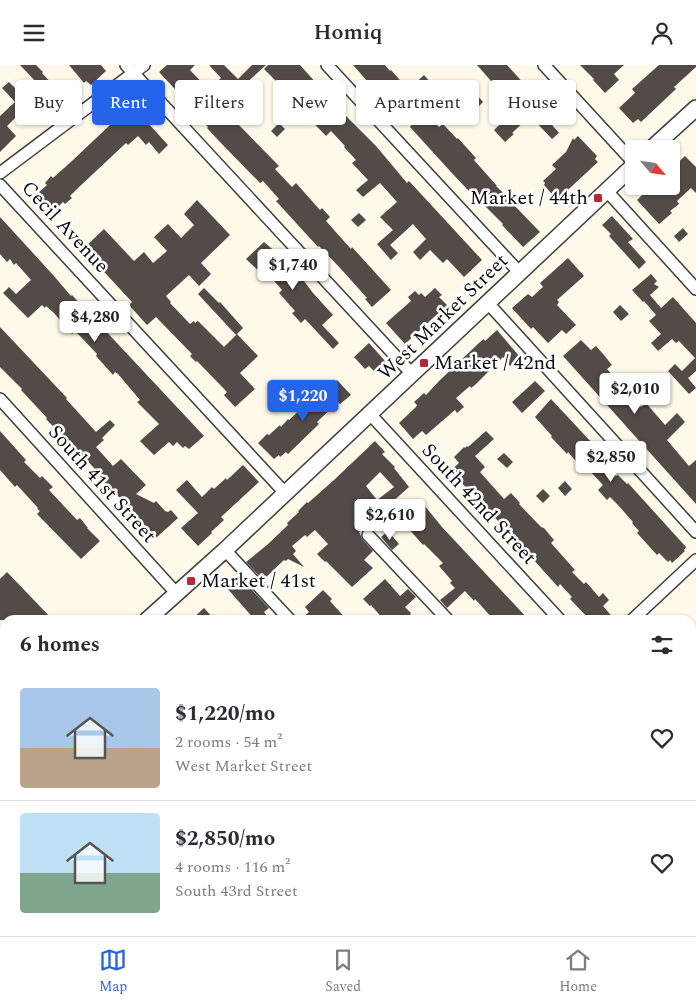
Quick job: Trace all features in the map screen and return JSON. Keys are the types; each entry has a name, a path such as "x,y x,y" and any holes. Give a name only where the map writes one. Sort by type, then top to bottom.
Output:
{"street":[{"path":"0,173 129,69 144,65"},
{"path":"327,65 519,272"},
{"path":"544,65 625,154"},
{"path":"129,69 412,374"},
{"path":"661,140 696,108"},
{"name":"West Market Street","path":"153,615 225,550 625,172"},
{"name":"Cecil Avenue","path":"0,185 285,493"},
{"path":"606,190 696,289"},
{"path":"488,302 696,532"},
{"name":"South 41st Street","path":"0,399 177,594"},
{"name":"South 42nd Street","path":"370,414 555,615"},
{"path":"368,535 443,615"},
{"path":"225,550 285,615"},
{"path":"637,615 696,561"}],"building":[{"path":"20,65 36,65 48,80 34,80"},
{"path":"69,65 101,65 106,71 96,80 92,80 91,85 82,80"},
{"path":"167,65 195,65 190,70 199,80 175,80 175,89 159,72"},
{"path":"209,65 224,65 238,79 252,65 266,65 250,80 219,80 221,78"},
{"path":"268,65 300,65 314,80 275,80 264,69"},
{"path":"353,65 385,65 400,80 366,80"},
{"path":"477,65 507,65 521,80 490,80"},
{"path":"580,65 624,65 614,74 619,80 605,93"},
{"path":"659,65 696,65 696,67 641,122 638,119 633,123 619,108 635,93 632,89"},
{"path":"424,75 428,80 419,80"},
{"path":"9,82 15,88 15,102 2,88"},
{"path":"479,97 483,102 479,106"},
{"path":"15,102 15,118 7,126 16,136 0,152 0,116"},
{"path":"346,116 376,146 407,183 409,181 482,260 464,277 447,259 443,263 430,250 420,260 413,252 426,239 413,224 390,245 398,253 391,260 377,244 393,230 380,217 397,202 380,183 363,197 356,190 368,180 352,163 356,160 331,131 326,136 315,125 346,125"},
{"path":"110,125 150,125 168,145 159,154 149,142 146,145 138,136 128,145 126,143 70,196 72,198 65,204 63,202 55,210 53,207 49,211 37,198 41,194 39,192 47,185 45,183 51,176 53,178"},
{"path":"206,125 239,125 279,166 275,169 292,187 296,183 320,210 322,208 330,217 326,221 391,290 372,307 365,299 367,298 341,269 276,201 279,199 263,181 260,183"},
{"path":"277,125 281,125 285,129 277,137 271,131"},
{"path":"411,125 437,125 439,127 444,125 476,158 474,160 496,186 540,232 523,247 410,127"},
{"path":"499,125 521,125 505,142 494,130"},
{"path":"539,125 552,125 559,133 552,139"},
{"path":"578,136 597,156 595,159 598,162 557,200 544,185 543,181 556,169 552,165 566,152 573,138 574,140"},
{"path":"685,156 696,167 696,193 691,188 677,201 679,204 670,211 672,213 659,224 637,200 642,195 680,195 680,161"},
{"path":"197,200 230,235 201,263 211,274 199,286 189,275 166,296 170,303 190,324 198,321 224,347 237,334 258,356 240,373 255,389 235,407 224,395 227,392 190,356 192,354 156,317 147,325 129,305 132,302 83,249 104,229 134,261 144,252 153,263 167,251 154,237 168,224 181,238 194,225 184,214"},
{"path":"359,213 366,220 358,227 351,220"},
{"path":"612,216 633,239 628,242 646,262 639,269 609,236 611,234 602,225"},
{"path":"0,217 71,296 204,436 189,449 185,446 183,448 177,442 173,446 169,442 154,455 140,441 159,424 137,402 140,400 118,374 115,372 113,375 81,337 75,331 72,334 46,306 45,308 42,305 28,318 3,293 9,287 16,294 31,280 16,263 14,265 10,259 7,262 0,254"},
{"path":"683,228 688,234 679,242 674,236"},
{"path":"264,242 304,281 333,315 322,325 339,343 333,349 305,319 301,323 292,313 295,311 279,293 282,290 268,274 265,277 246,259"},
{"path":"568,258 584,276 557,300 559,302 557,305 576,325 566,334 562,330 548,343 533,327 531,329 512,308 528,294 532,297 543,287 540,283"},
{"path":"651,274 657,281 654,284 659,287 650,295 661,308 673,297 696,323 696,371 688,378 696,388 689,394 668,371 675,364 682,371 695,358 679,341 676,343 672,339 658,351 651,343 661,334 649,321 656,315 632,290"},
{"path":"204,288 220,302 243,328 236,335 198,294"},
{"path":"435,288 442,295 439,297 447,305 405,344 386,323 411,301 408,297 415,291 425,297"},
{"path":"620,305 629,314 621,321 613,312"},
{"path":"0,327 67,398 96,432 110,420 115,425 96,447 113,466 121,459 146,485 136,494 154,503 156,501 165,511 171,510 178,518 156,538 0,367"},
{"path":"497,330 520,357 510,366 503,357 475,385 471,388 470,386 456,398 464,407 457,413 455,410 426,435 422,431 413,439 399,423 416,407 417,405 414,402 424,393 426,395 480,342 484,339 485,341"},
{"path":"581,340 591,350 596,346 612,365 607,369 641,407 646,403 665,425 677,413 685,422 667,440 689,466 696,460 696,504 563,356"},
{"path":"369,343 386,362 375,372 369,366 365,369 354,357"},
{"path":"337,380 351,395 340,404 338,402 317,422 319,424 288,454 286,452 274,459 258,443 267,434 269,435 280,425 281,427 303,407 305,409"},
{"path":"535,381 545,391 522,413 512,402"},
{"path":"551,399 607,459 603,463 616,476 618,475 628,483 686,547 685,551 672,563 670,560 668,562 659,553 657,555 637,533 639,531 633,522 618,505 610,497 607,500 598,490 603,485 589,470 586,473 568,452 567,454 535,417"},
{"path":"0,431 26,460 24,462 40,478 42,476 53,487 49,490 77,520 80,518 100,541 81,559 37,514 40,511 38,508 0,470"},
{"path":"486,431 494,439 475,456 485,467 480,472 504,499 511,493 519,504 544,528 554,540 551,543 575,570 572,572 584,584 586,582 599,597 603,593 609,600 603,606 611,615 585,615 570,599 572,597 560,584 558,587 450,471 459,463 454,457 464,447 468,447"},
{"path":"375,441 385,452 382,454 395,467 409,487 359,532 363,540 373,551 364,560 373,568 352,587 317,554 328,544 315,530 307,537 305,535 292,546 296,551 293,554 304,567 288,559 284,560 263,580 246,562 288,525 287,523 307,502 334,480","holes":["380,472 394,487 377,500 366,486"]},
{"path":"504,453 513,462 507,468 497,459"},
{"path":"243,465 259,482 221,517 224,520 198,546 181,528 198,513 176,490 187,480 202,497 212,487 214,489 226,478 227,480"},
{"path":"565,481 572,489 565,496 558,488"},
{"path":"543,489 550,496 543,503 536,496"},
{"path":"420,500 442,527 524,615 489,615 465,591 447,608 440,600 455,588 450,583 452,581 439,566 443,563 399,520 401,516"},
{"path":"388,531 399,544 392,550 381,537"},
{"path":"7,572 48,615 0,615 0,579"},
{"path":"239,576 269,608 264,612 266,615 251,615 226,587"},
{"path":"385,579 400,596 408,589 416,597 405,607 411,615 380,615 363,599"},
{"path":"323,590 332,599 330,601 343,615 306,615 309,612 305,607"},
{"path":"204,608 210,615 196,615"}],"place":[{"name":"Market / 44th","path":"598,198"},
{"name":"Market / 42nd","path":"424,363"},
{"name":"Market / 41st","path":"191,581"}]}
